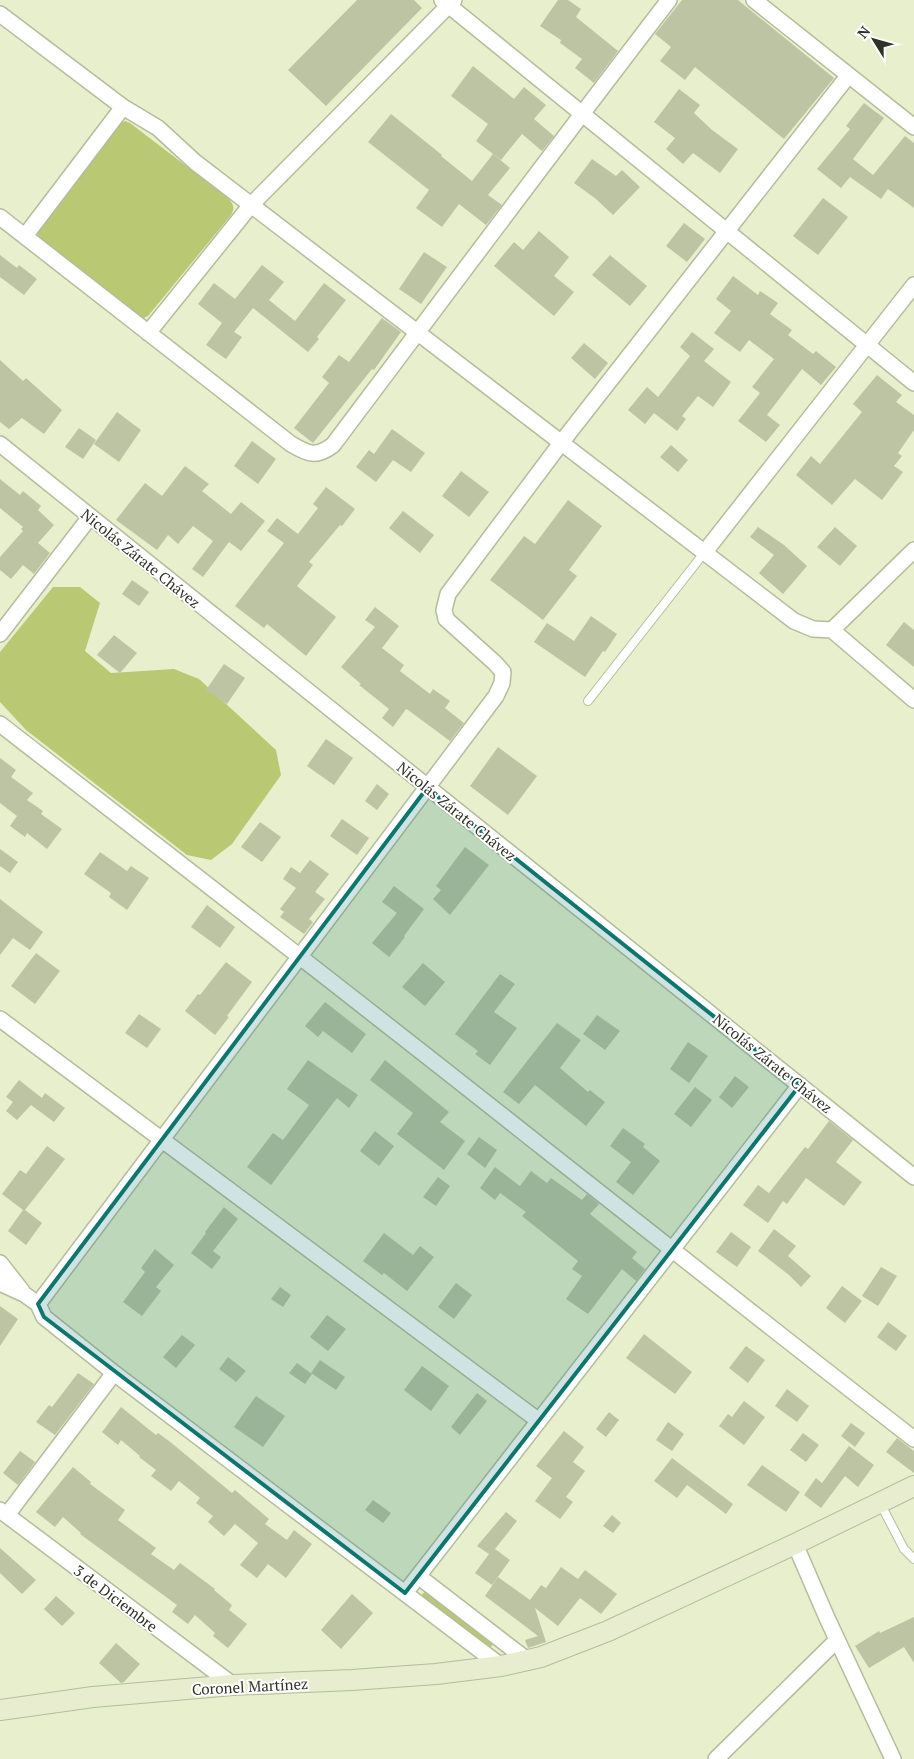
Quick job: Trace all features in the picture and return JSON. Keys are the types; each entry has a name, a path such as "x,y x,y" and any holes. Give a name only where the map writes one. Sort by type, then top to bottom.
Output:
{"main road":[{"path":"795,1544 914,1486"},
{"name":"Coronel Martínez","path":"0,1710 94,1697 233,1685 436,1674 501,1666 541,1657 608,1631 795,1544"}],"street":[{"path":"0,217 291,444 303,451 314,454 326,450 333,445 669,0"},
{"path":"754,0 914,127"},
{"path":"148,333 251,205 449,2 726,231 914,383"},
{"path":"0,14 123,107 158,128 195,162 704,553 794,620 813,629 832,630 914,700"},
{"path":"38,1304 163,1141 496,696 502,683 503,672 496,663 446,619 444,610 448,594 561,443 848,76"},
{"path":"25,236 123,107"},
{"path":"704,553 914,285"},
{"name":"Nicolás Zárate Chávez","path":"0,444 914,1177"},
{"path":"0,634 90,517"},
{"path":"832,630 914,550"},
{"path":"0,724 914,1439"},
{"path":"0,1019 539,1421"},
{"path":"405,1593 800,1085"},
{"path":"0,1263 24,1294"},
{"path":"0,1283 24,1294 38,1304 44,1317 114,1373 501,1666"},
{"path":"4,1512 114,1373"},
{"name":"3 de Diciembre","path":"4,1512 233,1685"},
{"path":"795,1544 837,1640 893,1759"},
{"path":"418,1576 527,1660"},
{"path":"716,1759 837,1640"}],"lane":[{"path":"588,701 704,553"},
{"path":"880,1503 904,1549 914,1559"}],"highlighted area":[{"path":"427,788 800,1085 405,1593 44,1317 38,1304"}],"green space":[{"path":"125,121 228,198 233,206 231,215 148,316 144,318 140,318 39,240 37,236 38,231 118,125"},
{"path":"53,587 80,587 100,603 85,651 111,673 174,669 199,679 276,750 281,775 232,844 211,860 187,855 26,730 0,702 0,652"},
{"path":"426,1591 493,1643 491,1647 489,1648 423,1598 422,1594"}],"building":[{"path":"357,0 414,0 422,8 326,106 288,70"},
{"path":"558,0 568,0 581,9 576,17 618,51 594,83 575,68 582,59 560,43 561,40 540,26"},
{"path":"682,0 738,0 834,78 784,139 695,67 685,80 660,61 671,47 655,34"},
{"path":"473,66 514,99 524,87 546,105 534,119 554,136 542,151 522,134 501,160 476,141 488,124 451,96"},
{"path":"679,89 700,105 694,113 712,130 738,149 720,173 693,153 683,164 666,149 675,138 654,122"},
{"path":"864,103 884,118 853,159 873,175 905,136 914,143 914,208 888,189 881,199 850,177 841,188 817,169 850,129 846,126"},
{"path":"391,114 472,181 493,154 510,168 488,195 502,205 486,225 459,204 442,227 416,208 429,190 368,142"},
{"path":"592,159 616,176 622,170 640,187 613,215 596,199 574,183"},
{"path":"823,198 848,217 818,255 793,236"},
{"path":"684,223 705,239 687,262 666,246"},
{"path":"539,231 569,257 554,276 574,292 554,316 494,266 514,242 523,250"},
{"path":"424,252 447,267 421,304 399,289"},
{"path":"0,255 17,268 19,265 37,279 24,295 0,277"},
{"path":"610,255 647,286 630,306 592,275"},
{"path":"262,265 284,282 269,300 295,321 324,283 346,300 317,337 319,339 308,352 253,308 234,332 242,337 226,359 206,345 222,323 198,304 214,283 235,299"},
{"path":"733,276 758,295 760,291 778,303 770,314 792,330 788,335 813,354 816,351 836,367 821,385 802,369 767,415 780,425 766,442 738,421 760,393 752,387 774,359 749,340 740,352 714,333 731,311 716,299"},
{"path":"382,318 401,332 374,370 372,369 313,443 294,428 329,383 322,377 339,355 349,362"},
{"path":"692,332 714,349 704,361 731,382 713,407 698,396 682,416 686,419 677,431 654,413 645,424 628,410 647,387 658,397 690,356 680,347"},
{"path":"584,343 608,363 595,379 571,358"},
{"path":"0,360 23,381 26,378 62,410 44,434 22,418 9,429 0,422"},
{"path":"877,375 902,395 896,402 914,415 914,430 898,453 902,456 894,466 903,472 882,500 855,479 832,505 796,475 811,456 820,464 862,412 853,404"},
{"path":"117,412 141,430 119,462 94,444"},
{"path":"79,428 96,440 83,459 65,447"},
{"path":"392,429 425,453 411,472 393,460 376,482 356,467 369,450 374,454"},
{"path":"252,441 276,459 258,484 234,466"},
{"path":"671,445 688,460 678,472 660,457"},
{"path":"185,466 209,484 202,491 231,514 241,502 265,521 241,551 229,542 203,577 192,569 213,541 193,526 178,544 168,535 157,550 116,520 145,483 162,496"},
{"path":"461,471 489,492 469,517 442,496"},
{"path":"0,479 20,495 23,491 41,506 38,510 54,525 38,543 50,553 34,574 23,565 11,579 0,570 0,557 23,531 21,529 23,527 0,508"},
{"path":"326,487 355,509 309,562 313,565 297,586 336,617 306,656 267,624 264,628 235,606 284,543 267,531 277,518 298,534 318,508 313,504"},
{"path":"568,500 602,526 569,570 577,576 543,620 490,580 524,536 535,544"},
{"path":"403,511 434,535 420,553 389,528"},
{"path":"758,527 784,545 807,566 783,594 759,573 774,555 750,537"},
{"path":"835,527 857,546 840,566 817,547"},
{"path":"132,580 149,592 139,606 122,594"},
{"path":"375,607 399,626 382,648 404,665 400,671 430,694 433,689 450,701 445,708 464,723 450,741 406,709 393,727 382,718 389,709 359,685 361,684 341,667 375,627 365,620"},
{"path":"591,616 617,634 585,677 534,642 547,623 574,641"},
{"path":"904,622 914,630 914,667 886,645"},
{"path":"114,635 137,653 120,673 97,655"},
{"path":"224,664 245,678 227,704 206,690"},
{"path":"326,739 353,758 334,785 307,766"},
{"path":"498,747 537,776 508,815 470,786"},
{"path":"0,758 16,770 11,777 33,793 27,800 43,811 41,814 62,829 47,849 27,833 25,837 10,826 17,816 0,803"},
{"path":"377,784 389,794 377,810 365,801"},
{"path":"342,819 369,838 357,855 330,836"},
{"path":"260,822 281,837 262,862 241,847"},
{"path":"465,847 489,865 450,915 433,899 441,890 436,886"},
{"path":"0,849 18,862 10,873 0,866"},
{"path":"100,852 127,871 131,866 149,878 127,910 109,897 111,893 84,874"},
{"path":"310,860 329,874 315,892 325,899 309,919 313,922 304,934 280,917 284,912 280,909 296,888 283,879 291,867 300,873"},
{"path":"394,886 424,909 389,957 372,943 397,913 382,902"},
{"path":"0,899 43,932 30,950 13,938 0,955"},
{"path":"207,905 235,927 220,948 191,927"},
{"path":"36,953 60,971 35,1004 11,986"},
{"path":"226,962 252,982 215,1035 185,1011"},
{"path":"423,963 445,982 425,1006 402,987"},
{"path":"500,974 515,984 494,1012 517,1028 490,1065 475,1054 478,1051 455,1034"},
{"path":"325,1002 366,1034 352,1053 323,1031 318,1037 305,1026"},
{"path":"139,1014 161,1029 147,1048 125,1033"},
{"path":"597,1015 620,1031 605,1050 583,1034"},
{"path":"557,1023 581,1040 560,1068 588,1092 590,1090 605,1102 586,1126 535,1085 519,1104 503,1092"},
{"path":"688,1042 708,1056 689,1083 670,1069"},
{"path":"308,1060 358,1095 349,1108 337,1098 271,1185 247,1167 273,1133 283,1140 309,1105 287,1089"},
{"path":"385,1060 449,1112 440,1122 465,1141 444,1170 397,1134 413,1113 370,1080"},
{"path":"735,1076 749,1087 732,1108 719,1097"},
{"path":"19,1080 42,1098 45,1093 65,1108 54,1122 31,1105 17,1120 6,1111 13,1102 6,1097"},
{"path":"695,1087 712,1100 691,1127 674,1114"},
{"path":"829,1121 853,1140 836,1162 862,1182 844,1206 806,1178 787,1204 783,1201 768,1223 743,1205 758,1185 769,1193 805,1147 808,1149"},
{"path":"623,1128 645,1144 643,1147 660,1161 633,1195 616,1182 631,1162 610,1146"},
{"path":"375,1131 394,1146 379,1166 360,1151"},
{"path":"479,1137 497,1150 485,1168 467,1154"},
{"path":"47,1146 65,1159 25,1210 42,1223 26,1245 8,1231 23,1210 2,1194 20,1170 26,1174"},
{"path":"495,1167 520,1186 531,1171 547,1183 551,1178 582,1200 587,1194 599,1204 590,1214 637,1252 632,1258 645,1269 636,1281 622,1269 588,1314 566,1299 582,1276 572,1269 578,1261 522,1216 526,1212 500,1193 495,1200 480,1188"},
{"path":"438,1177 450,1186 436,1206 423,1197"},
{"path":"224,1207 238,1219 213,1251 221,1257 212,1269 191,1253"},
{"path":"774,1229 796,1246 788,1256 811,1276 801,1287 758,1251"},
{"path":"731,1232 751,1247 737,1267 716,1252"},
{"path":"384,1233 413,1255 420,1246 434,1257 407,1291 384,1273 382,1275 363,1261"},
{"path":"155,1249 174,1265 156,1287 161,1291 142,1316 123,1302 145,1272 141,1268"},
{"path":"881,1267 897,1276 878,1306 862,1296"},
{"path":"456,1283 472,1295 454,1319 438,1307"},
{"path":"842,1286 862,1301 845,1323 826,1308"},
{"path":"280,1287 291,1295 283,1307 271,1299"},
{"path":"0,1306 18,1319 0,1346"},
{"path":"327,1315 346,1329 328,1351 310,1337"},
{"path":"888,1322 907,1336 896,1351 877,1337"},
{"path":"644,1334 692,1372 675,1394 626,1358"},
{"path":"182,1335 195,1345 176,1368 163,1357"},
{"path":"746,1346 765,1360 748,1383 729,1368"},
{"path":"228,1357 246,1371 236,1382 219,1369"},
{"path":"320,1360 345,1377 336,1390 311,1373"},
{"path":"297,1363 312,1374 305,1384 289,1373"},
{"path":"422,1366 449,1386 431,1411 404,1390"},
{"path":"78,1373 94,1384 55,1435 36,1422 49,1405 52,1407"},
{"path":"787,1389 809,1406 797,1422 775,1406"},
{"path":"477,1393 487,1401 460,1435 451,1427"},
{"path":"256,1396 285,1416 263,1447 234,1427"},
{"path":"744,1401 765,1417 744,1445 719,1426 728,1414 732,1417"},
{"path":"121,1407 156,1435 158,1433 169,1441 232,1493 235,1490 269,1519 265,1524 287,1540 294,1530 312,1544 286,1578 268,1564 257,1578 240,1565 258,1543 235,1524 224,1536 208,1522 213,1516 196,1503 200,1498 179,1481 171,1491 151,1476 156,1470 140,1456 121,1440 118,1445 102,1432"},
{"path":"609,1412 619,1420 606,1437 596,1429"},
{"path":"668,1422 684,1434 672,1451 656,1440"},
{"path":"851,1423 865,1433 855,1447 841,1436"},
{"path":"564,1431 584,1447 573,1462 585,1471 566,1497 573,1502 560,1519 535,1501 552,1478 536,1466"},
{"path":"803,1433 819,1445 806,1462 790,1450"},
{"path":"897,1438 914,1451 914,1473 886,1452"},
{"path":"849,1446 874,1465 858,1487 845,1476 821,1508 804,1495 816,1478 822,1483"},
{"path":"20,1451 35,1462 18,1485 3,1473"},
{"path":"672,1458 733,1504 726,1514 687,1485 677,1498 654,1481"},
{"path":"762,1465 800,1492 786,1512 747,1485"},
{"path":"73,1467 91,1482 90,1484 125,1510 118,1520 156,1548 151,1554 174,1570 180,1563 215,1589 232,1605 229,1610 247,1624 228,1648 213,1636 215,1633 195,1615 188,1624 172,1612 177,1605 80,1534 63,1517 55,1527 36,1512"},
{"path":"373,1500 391,1513 383,1523 365,1510"},
{"path":"506,1512 517,1521 495,1549 510,1560 492,1585 475,1573 489,1554 477,1546"},
{"path":"612,1515 621,1523 613,1533 603,1526"},
{"path":"0,1548 36,1580 22,1594 0,1573"},
{"path":"561,1567 578,1579 585,1570 617,1594 601,1614 580,1598 558,1626 535,1608 546,1642 528,1648 525,1640 538,1636 485,1596 498,1577 530,1600 541,1585 546,1588"},
{"path":"352,1594 373,1613 341,1649 321,1630"},
{"path":"56,1596 75,1613 62,1626 44,1609"},
{"path":"914,1617 914,1663 904,1647 869,1668 855,1646 879,1631 880,1633"},
{"path":"116,1643 140,1664 121,1683 99,1663"}]}
